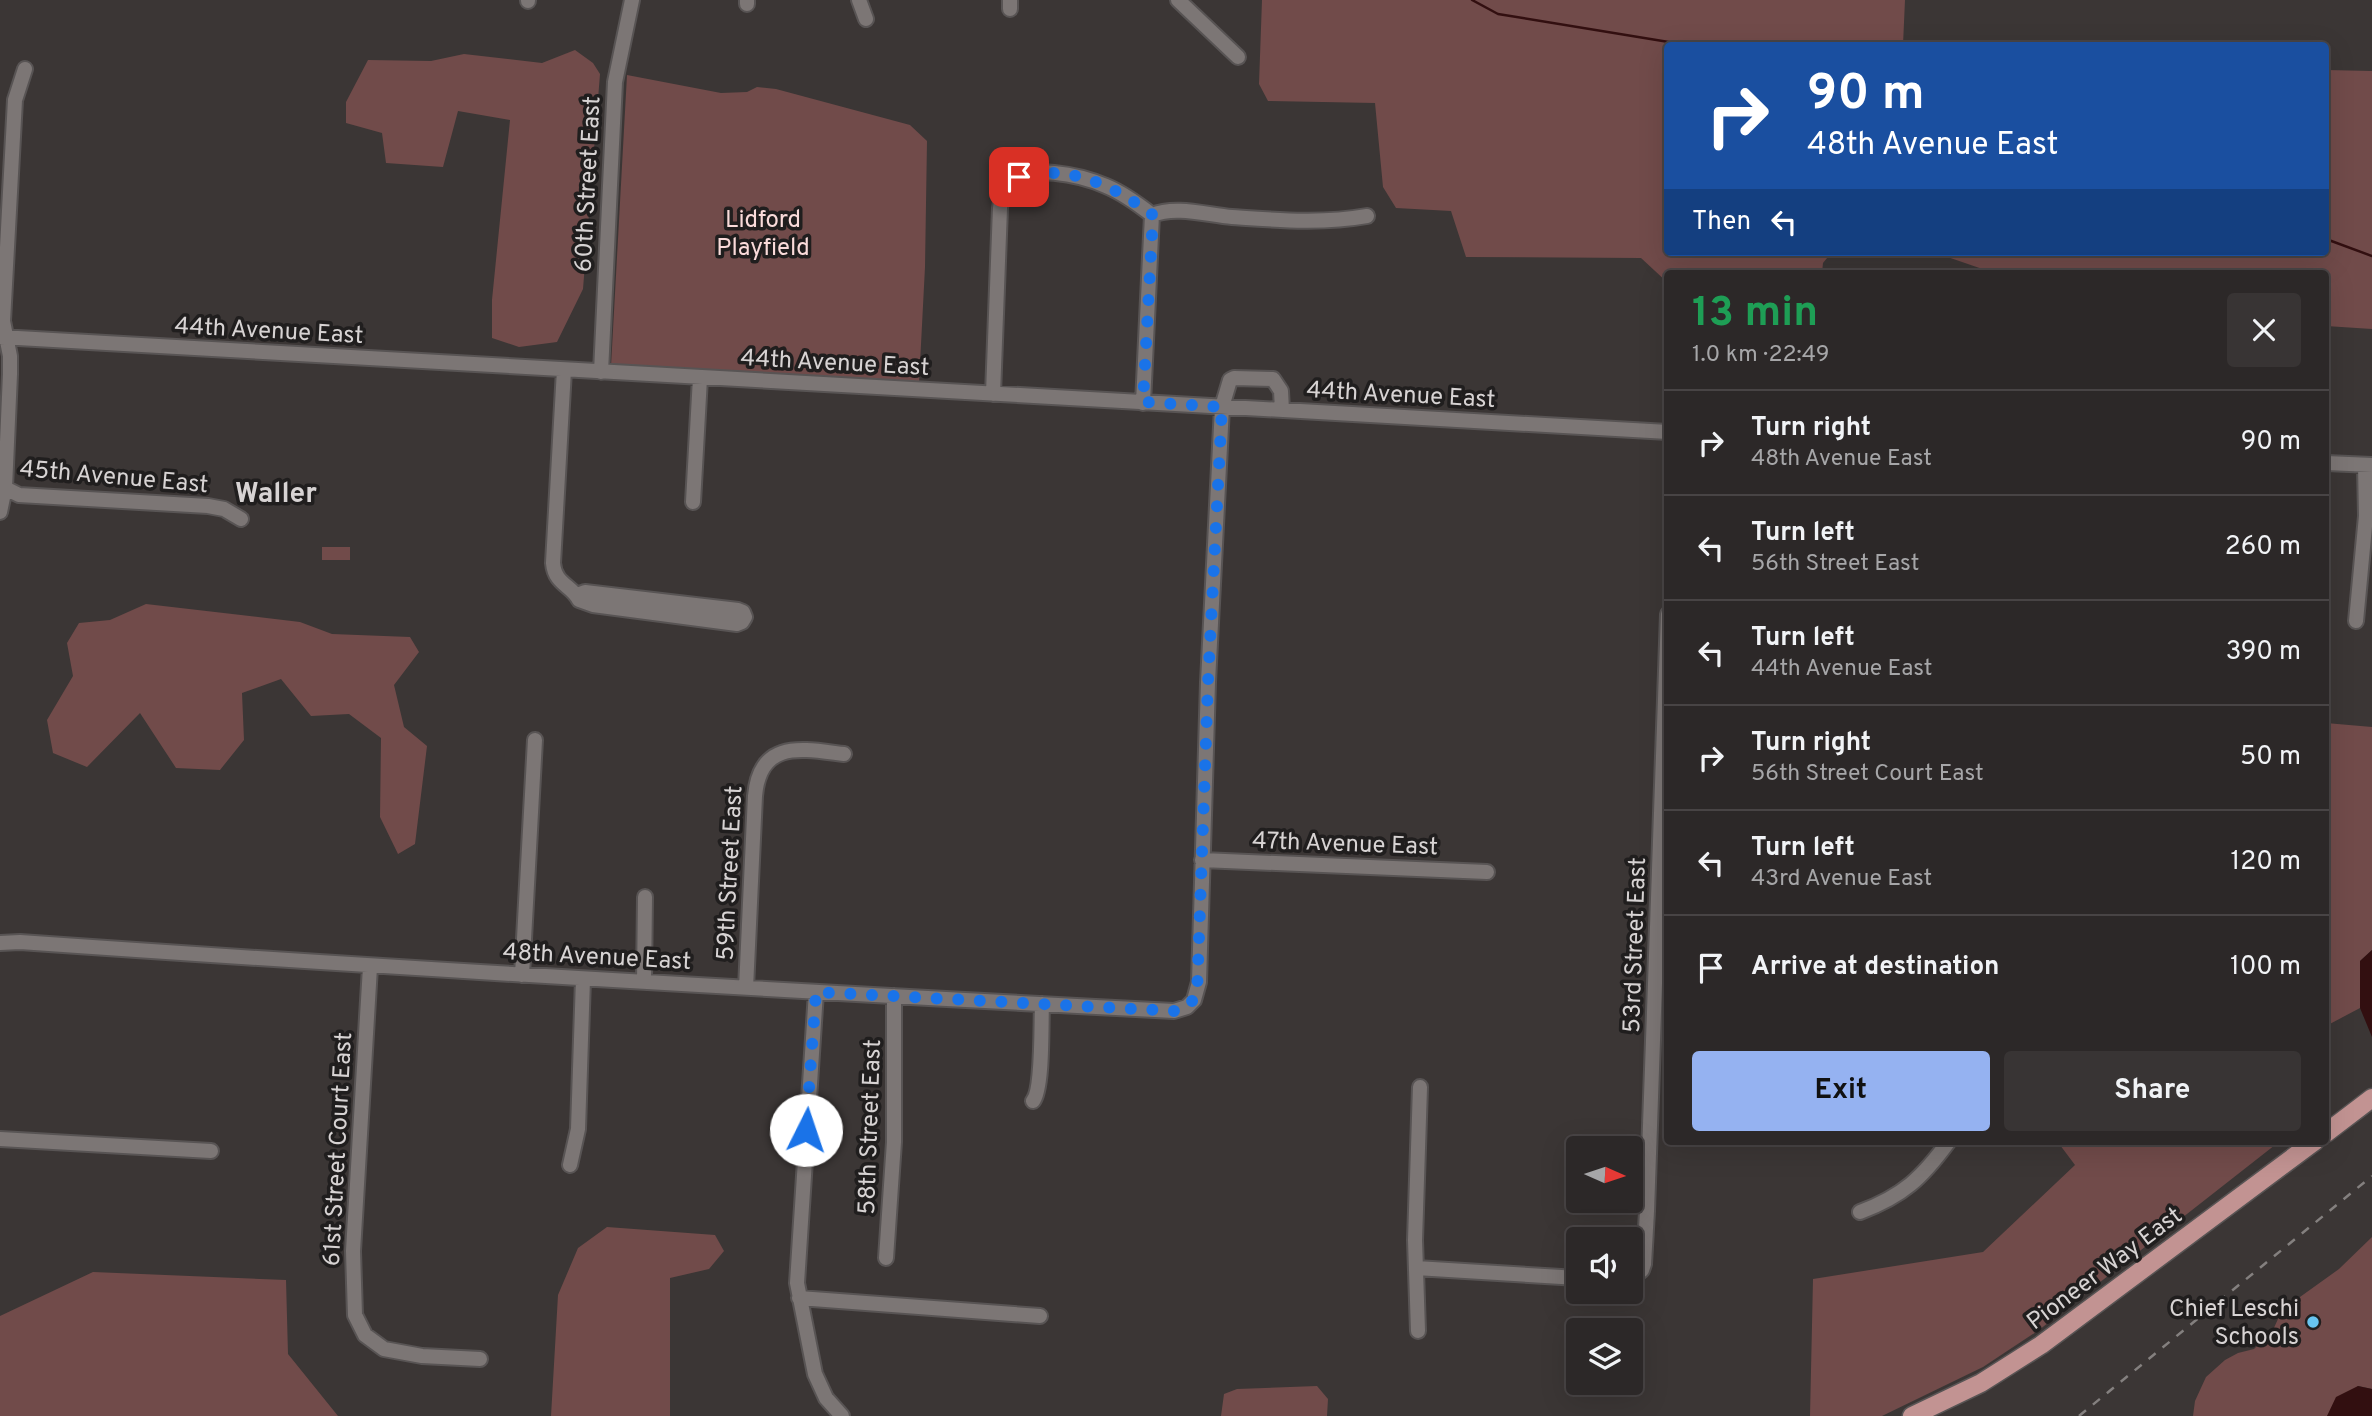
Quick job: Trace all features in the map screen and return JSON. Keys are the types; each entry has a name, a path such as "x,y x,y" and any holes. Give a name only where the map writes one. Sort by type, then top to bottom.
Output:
{"main road":[{"path":"2329,1131 2372,1098"},
{"name":"Pioneer Way East","path":"1912,1416 1981,1383 2041,1345 2310,1145"}],"street":[{"name":"60th Street East","path":"601,372 615,82 632,0"},
{"path":"859,0 866,19"},
{"path":"1178,0 1238,57"},
{"path":"5,488 10,356 2,337 15,100 24,69"},
{"path":"993,394 1000,208 1003,192 1012,181 1030,174 1078,176 1124,195 1153,215"},
{"path":"1153,215 1182,211 1286,220 1351,219 1367,216"},
{"path":"1143,402 1153,215"},
{"name":"44th Avenue East","path":"2,337 1664,432"},
{"path":"564,370 553,563 559,580 577,595 579,600 604,607 737,624 745,617 743,612 738,610 585,592 577,595"},
{"path":"693,502 701,377"},
{"path":"1202,860 1222,407 1230,380 1273,379 1281,391 1282,410"},
{"path":"2329,463 2368,465 2356,621"},
{"name":"45th Avenue East","path":"0,512 5,488 23,495 208,506 224,509 241,519"},
{"path":"522,975 535,740"},
{"name":"59th Street East","path":"746,988 755,796 759,772 768,761 789,749 844,754"},
{"name":"53rd Street East","path":"1643,1265 1664,834"},
{"name":"47th Avenue East","path":"1202,860 1487,872"},
{"name":"48th Avenue East","path":"0,943 33,943 370,967 1174,1011 1191,1004 1197,995 1202,860"},
{"path":"644,982 645,897"},
{"name":"61st Street Court East","path":"370,967 353,1251 355,1315 362,1331 375,1345 397,1353 480,1359"},
{"path":"570,1165 578,1129 583,979"},
{"path":"816,992 797,1262 799,1298 811,1360 820,1387 842,1416"},
{"name":"58th Street East","path":"886,1258 894,1142 894,996"},
{"path":"1033,1101 1037,1096 1039,1082 1042,1004"},
{"path":"1418,1331 1416,1268 1420,1087"},
{"path":"0,1139 211,1151"},
{"path":"1860,1213 1889,1202 1907,1188 1928,1169 1946,1145"},
{"path":"1416,1268 1566,1277"},
{"path":"799,1298 1040,1316"}],"green space":[{"path":"1262,0 1905,0 1903,42 1664,42 1664,256 1829,256 1823,263 1822,270 1664,270 1664,279 1641,258 1466,257 1451,211 1396,208 1383,187 1375,103 1268,101 1259,84"},
{"path":"575,50 593,63 600,74 583,289 557,342 519,347 492,338 492,300 510,120 458,111 443,167 386,163 382,133 346,123 346,102 368,60 431,61 464,54 542,63"},
{"path":"2329,70 2372,71 2372,329 2329,326 2329,270 1985,270 1945,256 2329,256"},
{"name":"Lidford Playfield","path":"627,75 721,93 747,92 757,87 776,89 910,125 927,141 925,267 919,383 611,366"},
{"path":"322,547 350,547 350,560 322,560"},
{"path":"146,604 300,622 332,634 410,637 419,652 394,685 404,727 427,746 415,844 398,854 380,817 381,738 349,714 311,716 281,679 242,693 244,740 220,770 176,768 140,713 87,767 53,753 47,720 73,676 67,643 79,623 110,620"},
{"path":"2329,723 2372,727 2372,950 2360,961 2360,1008 2329,1024"},
{"path":"2060,1145 2275,1145 2039,1330 1983,1367 1882,1416 1810,1416 1813,1279 1983,1252 2075,1165"},
{"path":"607,1227 715,1235 724,1251 709,1269 670,1278 670,1416 551,1416 558,1295 578,1248"},
{"name":"Chief Leschi Schools","path":"2372,1237 2372,1389 2358,1386 2327,1416 2193,1416 2195,1401 2206,1377 2225,1360 2254,1349 2273,1330 2282,1310 2339,1269"},
{"path":"93,1272 286,1280 288,1354 338,1416 0,1416 0,1316"},
{"path":"1317,1386 1328,1399 1327,1416 1221,1416 1224,1394 1237,1389"}],"shaded area":[{"path":"2372,950 2372,1037 2360,1008 2360,961"},
{"path":"2358,1386 2372,1389 2372,1416 2327,1416 2336,1397"}],"waterway":[{"path":"1472,0 1498,14 1669,42"},
{"path":"2329,240 2372,256"}],"railway":[{"path":"2079,1416 2372,1176"}],"place":[{"name":"Chief Leschi Schools","path":"2313,1322"}],"district":[{"name":"Waller","path":"276,492"}],"route":[{"path":"806,1130 816,992 1174,1011 1187,1007 1197,995 1208,682 1222,407 1143,402 1153,215 1105,185 1078,176 1049,173 1019,177"}]}
